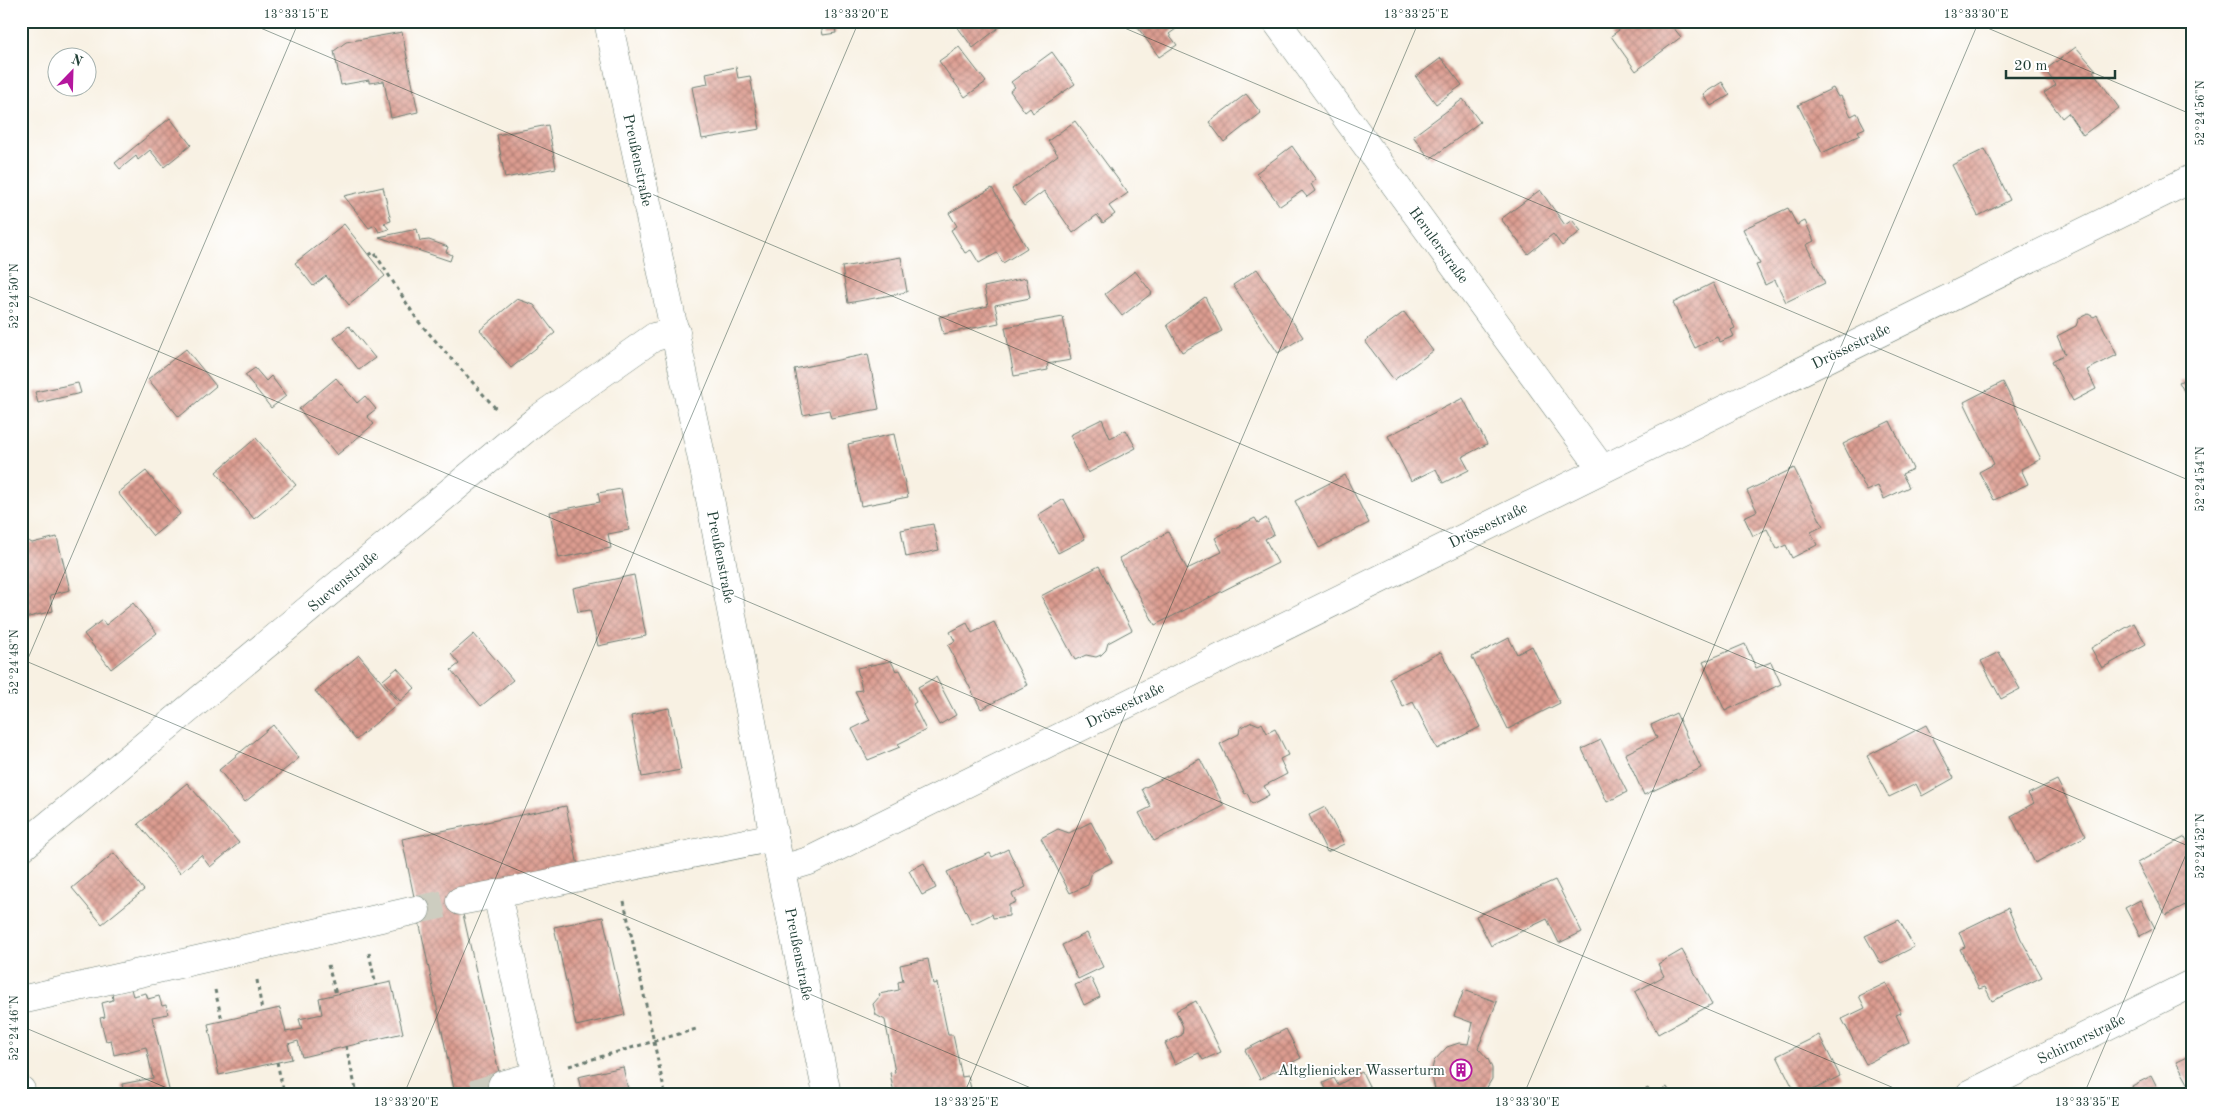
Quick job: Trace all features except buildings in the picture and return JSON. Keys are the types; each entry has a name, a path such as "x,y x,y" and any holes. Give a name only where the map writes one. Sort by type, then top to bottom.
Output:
{"street":[{"name":"Preußenstraße","path":"608,21 707,483 774,837 827,1094"},
{"name":"Herulerstraße","path":"1276,21 1602,468"},
{"name":"Drössestraße","path":"782,869 809,861 2193,178"},
{"name":"Suevenstraße","path":"21,848 539,418 654,337 676,332"},
{"path":"460,900 774,837"},
{"path":"497,894 539,1084 502,1085"},
{"path":"21,1000 416,910"},
{"name":"Schirnerstraße","path":"1970,1094 2193,983"}],"path":[{"path":"369,255 374,252 418,321 500,414"},
{"path":"617,869 655,1042 664,1094"},
{"path":"539,1084 696,1029"},
{"path":"346,1046 357,1094"},
{"path":"277,1062 284,1094"}],"tunnel":[{"path":"416,910 460,901"},
{"path":"474,1094 502,1085"}],"place":[{"name":"Altglienicker Wasserturm","path":"1461,1070"}]}
